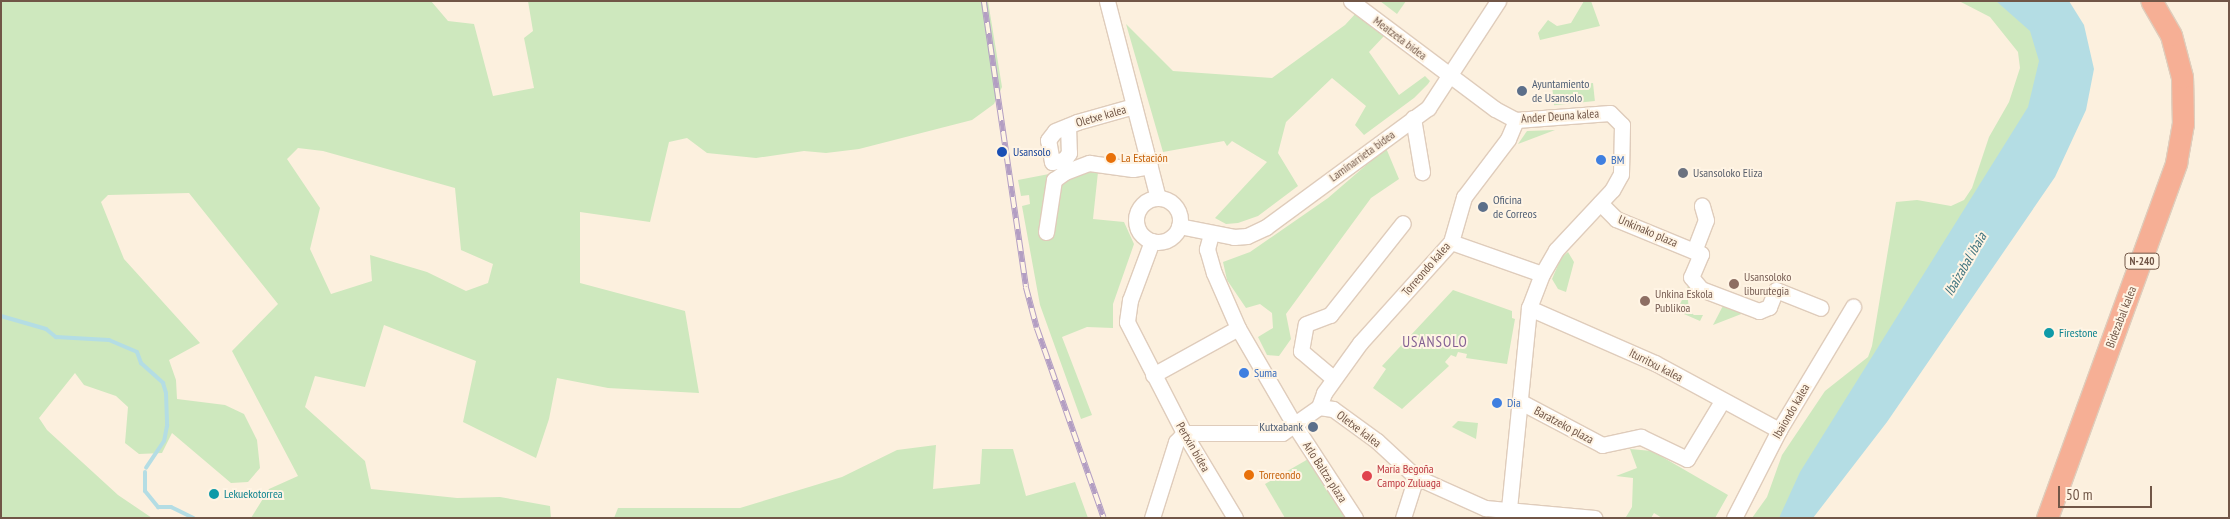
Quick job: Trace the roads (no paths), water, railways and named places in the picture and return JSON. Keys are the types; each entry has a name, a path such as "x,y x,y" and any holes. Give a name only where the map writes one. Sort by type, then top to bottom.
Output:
{"highway":[{"name":"Bidezabal kalea","path":"2047,518 2176,163 2183,124 2182,78 2171,35 2151,1"}],"street":[{"path":"1107,1 1158,198"},
{"name":"Meatzeta bidea","path":"1351,1 1448,74"},
{"name":"Laminarrieta bidea","path":"1179,226 1211,234 1247,236 1266,227 1428,108 1442,91 1448,74 1498,1"},
{"name":"Ander Deuna kalea","path":"1448,74 1495,109 1516,120 1610,112 1617,116 1622,125 1621,174 1612,190 1572,229 1542,274 1529,308 1508,514"},
{"name":"Oletxe kalea","path":"1068,126 1134,106"},
{"path":"1412,118 1422,172"},
{"name":"Torreondo kalea","path":"1319,407 1333,378 1360,343 1451,242 1464,197 1508,139 1516,120"},
{"path":"1046,232 1054,180 1066,172 1089,163 1133,169 1150,166"},
{"path":"1158,198 1176,207 1179,226 1172,238 1152,241 1141,233 1136,220 1146,203 1158,198"},
{"name":"Unkinako plaza","path":"1600,203 1616,219 1697,252"},
{"path":"1702,206 1706,220 1691,277 1701,289 1759,311 1769,307 1776,290 1821,308"},
{"path":"1333,378 1301,351 1306,324 1330,315 1403,223"},
{"path":"1211,234 1207,250 1214,273 1238,328 1295,426"},
{"name":"Pertxin bidea","path":"1152,241 1130,300 1127,322 1180,437 1235,518"},
{"path":"1451,242 1542,274"},
{"name":"Ibaiondo kalea","path":"1734,518 1779,430 1853,307"},
{"name":"Iturritxu kalea","path":"1529,308 1655,363 1722,401 1779,430"},
{"path":"1153,375 1238,328"},
{"name":"Baratzeko plaza","path":"1519,401 1602,446 1641,437 1687,459 1722,401"},
{"path":"1156,514 1180,437 1282,433 1295,426 1319,407"},
{"name":"Oletxe kalea","path":"1319,407 1332,409 1377,441 1416,477 1485,508 1508,514 1595,518"},
{"name":"Arlo Baltza plaza","path":"1295,426 1355,518"},
{"path":"1403,518 1416,477"}],"water":[{"name":"Ibaizabal ibaia","path":"1996,1 2069,1 2084,25 2094,69 2086,110 2055,177 1887,422 1813,518 1779,518 1800,472 2028,107 2039,61 2030,31"}],"waterway":[{"path":"1,316 46,329 56,337 109,340 137,352 141,363 163,383 166,393 167,426 164,441 146,468"},
{"path":"145,472 145,491 158,507 171,507 194,518"}],"railway":[{"path":"984,1 1026,287 1037,328 1104,518"}],"place":[{"name":"Ayuntamiento de Usansolo","path":"1522,91"},
{"name":"Usansolo","path":"1002,152"},
{"name":"La Estación","path":"1111,158"},
{"name":"BM","path":"1601,160"},
{"name":"Usansoloko Eliza","path":"1683,173"},
{"name":"Oficina de Correos","path":"1483,207"},
{"name":"Usansoloko liburutegia","path":"1734,284"},
{"name":"Unkina Eskola Publikoa","path":"1645,301"},
{"name":"Firestone","path":"2049,333"},
{"name":"Suma","path":"1244,373"},
{"name":"Dia","path":"1497,403"},
{"name":"Kutxabank","path":"1313,427"},
{"name":"Torreondo","path":"1249,475"},
{"name":"María Begoña Campo Zuluaga","path":"1367,476"},
{"name":"Lekuekotorrea","path":"214,494"}],"district":[{"name":"USANSOLO","path":"1435,342"}]}
